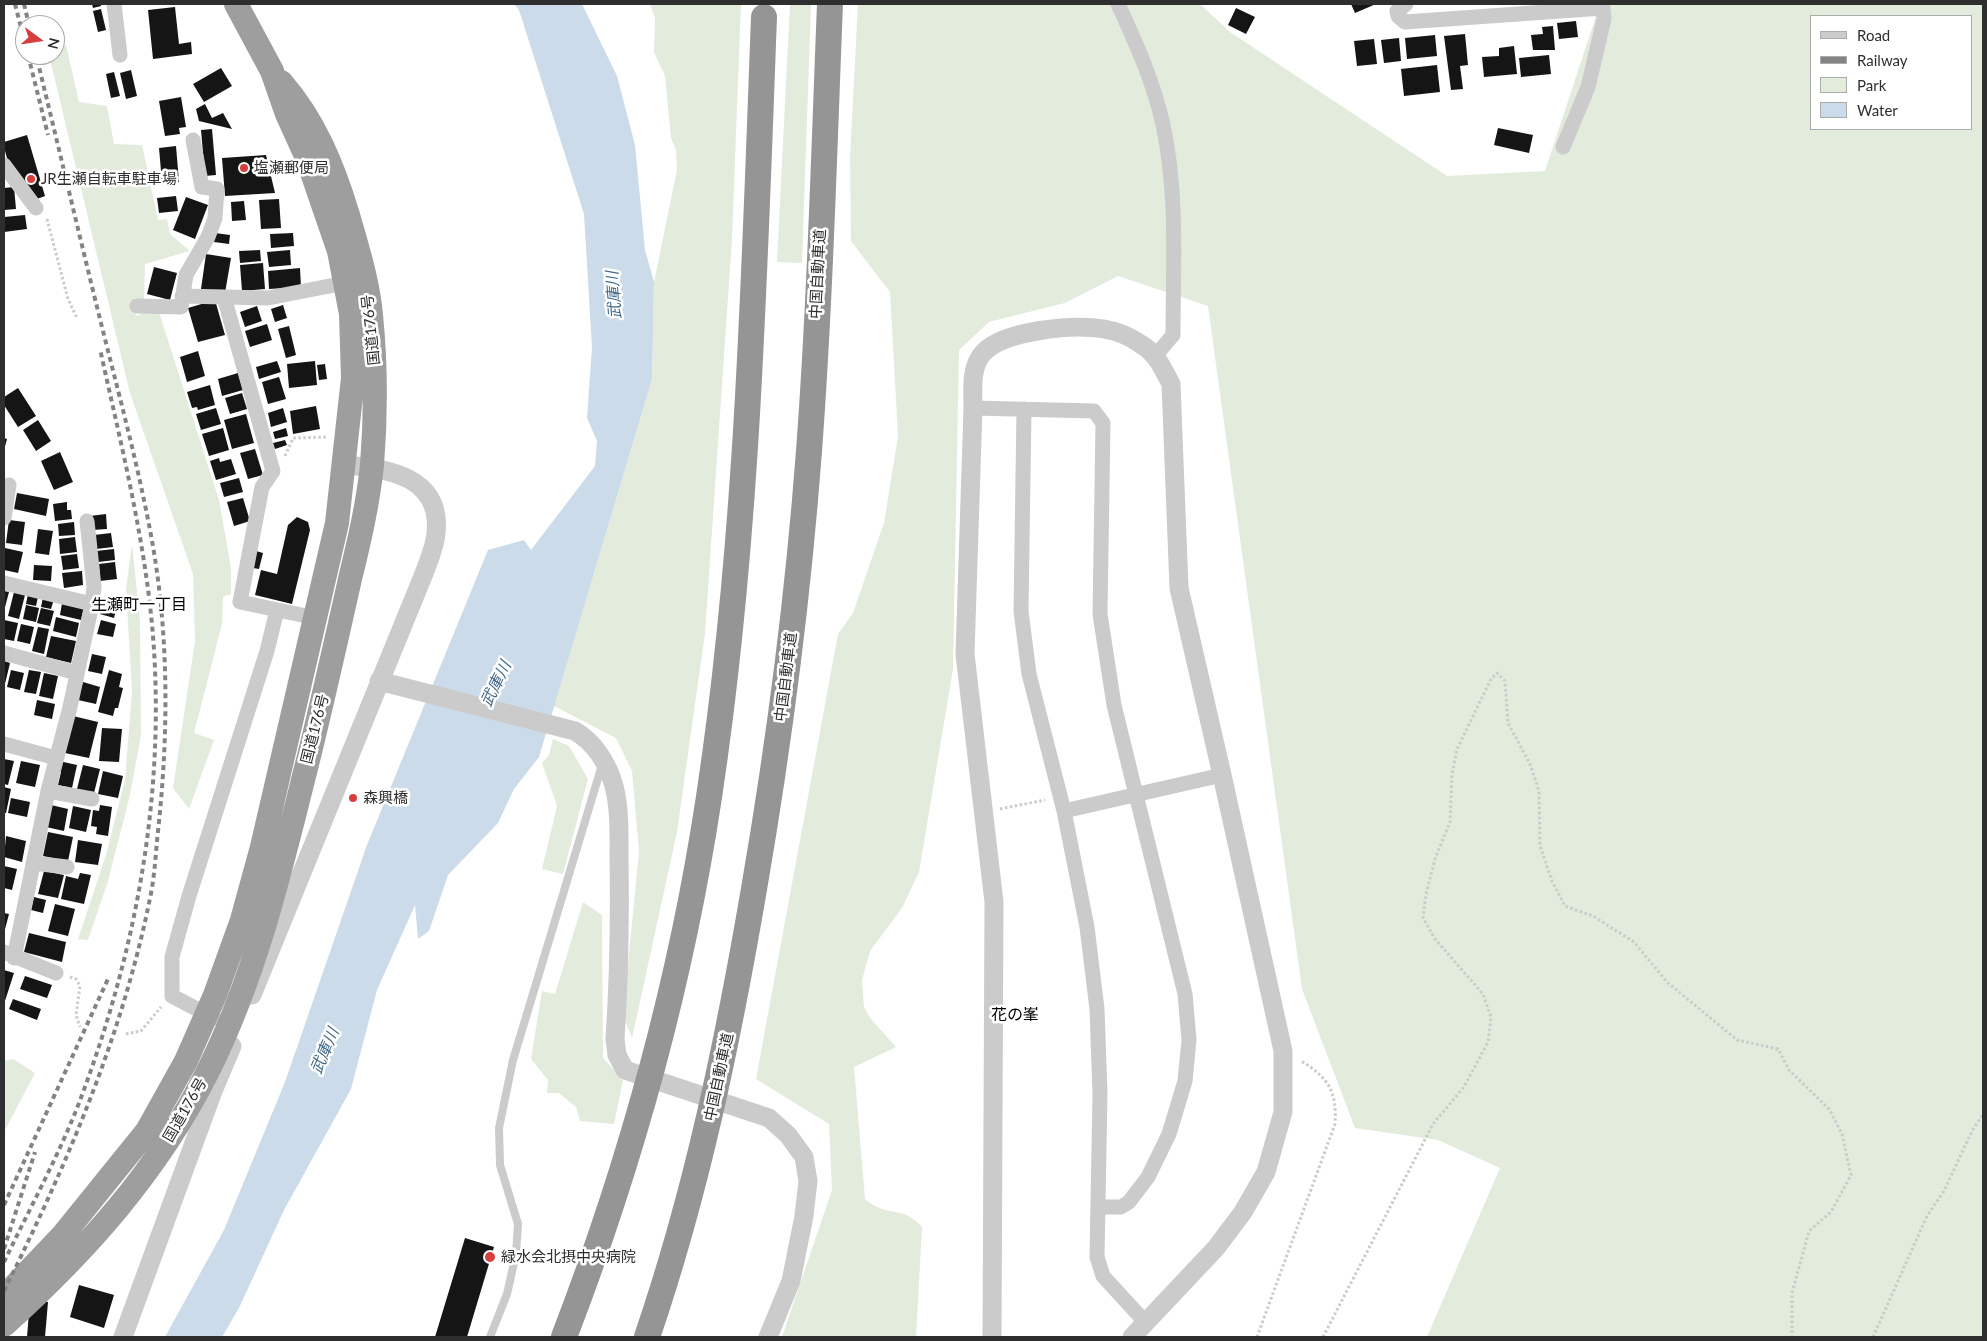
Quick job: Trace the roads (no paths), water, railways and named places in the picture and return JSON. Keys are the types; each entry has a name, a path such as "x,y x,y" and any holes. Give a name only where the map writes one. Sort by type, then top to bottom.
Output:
{"highway":[{"name":"国道176号","path":"4,1325 80,1251 126,1200 165,1144 207,1072 237,1005 264,927 274,850 316,618 338,523 353,378 351,314 340,251 272,71 236,4"},
{"name":"中国自動車道","path":"647,1337 672,1263 705,1138 734,1005 768,808 784,695 798,576 809,449 830,4"},
{"path":"564,1337 593,1263 629,1155 658,1044 686,923 709,799 738,550 751,348 764,17"},
{"name":"国道176号","path":"4,1297 63,1235 147,1131 186,1061 215,995 242,920 274,850 331,666 363,522 372,467 374,360 371,311 358,249 326,154 302,106 272,71"}],"street":[{"path":"114,4 120,56"},
{"path":"1118,4 1143,58 1163,124 1169,157 1172,195 1173,335 1156,355"},
{"path":"1406,4 1397,11 1398,16 1405,22 1603,8 1604,18 1588,87 1563,147"},
{"path":"138,306 181,308 186,275 208,237 215,218 216,188 202,187 193,140"},
{"path":"4,165 36,208"},
{"path":"182,296 268,298 345,283"},
{"path":"224,297 273,470 262,487 240,602 316,618"},
{"path":"992,1337 994,902 965,654 973,408 972,377 983,354 1003,340 1028,333 1073,328 1103,329 1130,338 1156,355 1171,384 1179,588 1283,1051 1283,1112 1266,1172 1243,1212 1216,1248 1132,1337"},
{"path":"973,408 1094,411 1103,423 1100,614 1114,706 1185,994 1189,1040 1184,1081 1169,1134 1148,1177 1129,1202 1121,1207 1098,1207"},
{"path":"1024,409 1021,611 1029,674 1064,811 1087,928 1097,1009 1100,1094 1097,1258 1103,1276 1146,1323"},
{"path":"123,1337 213,1091 423,576 436,534 437,518 429,496 418,485 402,475 372,467 345,465"},
{"path":"4,518 9,485"},
{"path":"56,973 9,955 33,863 92,604 94,587 87,521"},
{"path":"4,583 92,604"},
{"path":"238,1030 172,996 172,957 189,896 267,651 278,610"},
{"path":"4,653 77,673"},
{"path":"379,681 406,690 575,731 589,739 604,761 614,786 618,814 620,890 617,1055 625,1070 769,1118 788,1135 804,1157 808,1181 804,1216 791,1281 768,1337"},
{"path":"4,744 56,758"},
{"path":"1064,811 1222,775"},
{"path":"48,791 92,799"},
{"path":"33,863 67,867"}],"lane":[{"path":"490,1337 508,1294 516,1254 518,1224 500,1165 499,1128 513,1060 604,761"}],"water":[{"name":"武庫川","path":"514,4 582,4 617,76 635,145 645,250 654,282 652,379 539,757 514,789 498,823 448,875 429,931 418,939 415,905 377,990 351,1089 284,1210 239,1308 222,1337 165,1337 224,1230 285,1082 367,845 488,550 524,540 531,550 595,466 597,441 587,418 592,347 584,214 519,10"}],"railway":[{"path":"15,4 18,15"},
{"path":"24,4 27,15"},
{"path":"30,65 48,135"},
{"path":"4,1291 72,1144 110,1044 126,993 141,941 152,888 164,756 164,642 161,604 150,530 132,447 38,65"},
{"path":"4,1262 62,1143 79,1103 99,1045 117,987 132,927 143,868 151,807 155,747 156,685 152,624 137,520 100,349"},
{"path":"4,1205 108,979"},
{"path":"4,1249 35,1152"}],"place":[{"name":"塩瀬郵便局","path":"244,168"},
{"name":"JR生瀬自転車駐車場","path":"31,179"},
{"name":"森興橋","path":"353,798"},
{"name":"緑水会北摂中央病院","path":"490,1257"}],"district":[{"name":"生瀬町一丁目","path":"139,605"},
{"name":"花の峯","path":"1015,1015"}]}
